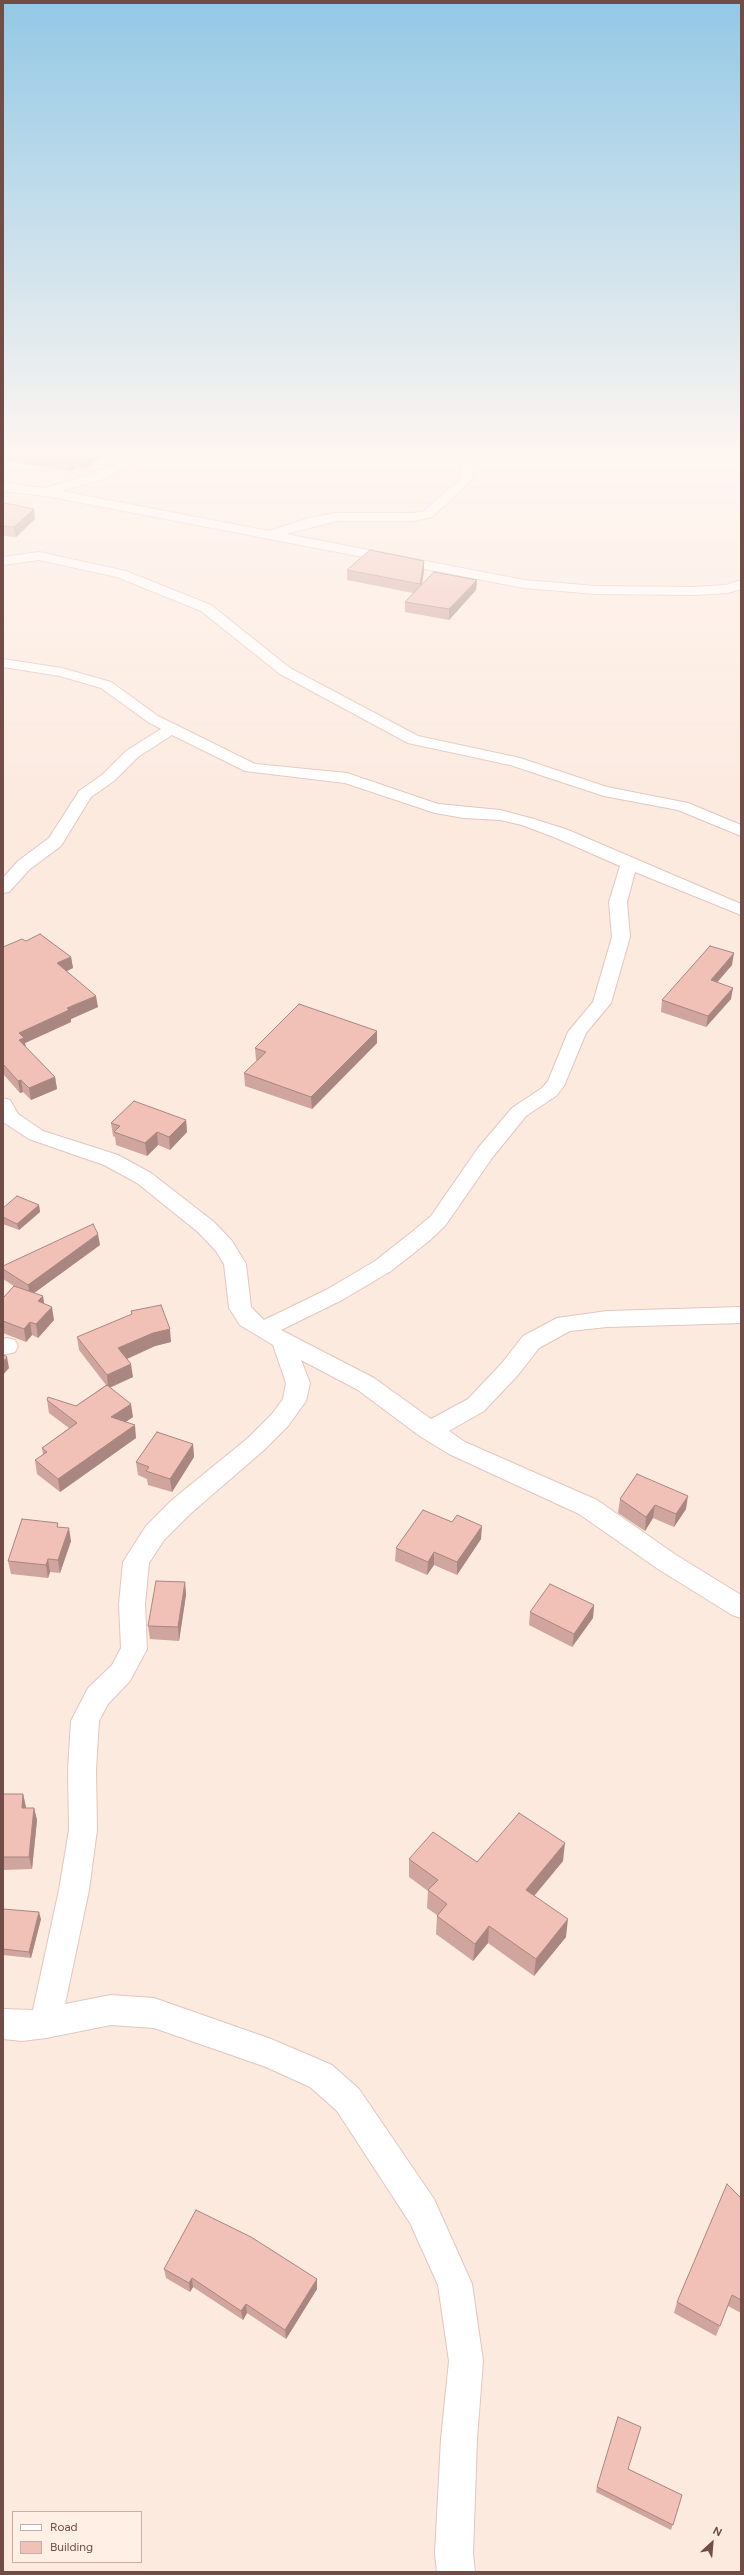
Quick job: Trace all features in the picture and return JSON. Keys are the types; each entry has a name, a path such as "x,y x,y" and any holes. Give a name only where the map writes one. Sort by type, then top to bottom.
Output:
{"street":[{"path":"110,571 186,598 220,618 234,631 291,674 413,740 514,761 604,791 697,810 741,831"},
{"path":"463,571 540,586 596,590 694,591 728,589 741,584"},
{"path":"3,663 62,672 106,685 153,719 251,768 347,778 435,808 464,813 500,815 528,822 562,834 629,864 741,910"},
{"path":"3,888 24,865 55,842 66,827 74,809 85,794 108,778 132,754 172,728"},
{"path":"272,1336 334,1295 383,1266 438,1221 485,1153 519,1112 549,1092 557,1082 577,1032 602,1003 621,937 618,902 629,864"},
{"path":"3,1104 10,1118 36,1135 111,1160 144,1178 206,1227 224,1246 236,1264 240,1308 248,1320 272,1336 366,1384 429,1431 457,1448 588,1507 667,1562 741,1608"},
{"path":"429,1431 476,1405 510,1369 530,1342 565,1324 606,1319 741,1315"},
{"path":"46,2023 74,1890 82,1830 82,1770 85,1721 98,1696 121,1672 134,1648 132,1604 136,1562 155,1533 181,1507 256,1444 280,1420 294,1401 298,1383 272,1336"},
{"path":"3,2024 22,2026 46,2023 111,2010 154,2013 271,2054 321,2076 348,2100 422,2211 455,2284 466,2361 459,2439 454,2554 456,2572"}],"building":[{"path":"353,571 422,571 420,584"},
{"path":"434,572 477,580 449,609 405,602"},
{"path":"40,934 71,957 57,963 96,996 67,1008 69,1010 19,1033 24,1038 19,1040 55,1077 29,1088 21,1080 18,1081 3,1064 3,947 22,939 26,941"},
{"path":"710,946 734,953 711,980 733,988 708,1016 662,1000"},
{"path":"299,1004 377,1031 311,1097 244,1073 266,1052 255,1048"},
{"path":"134,1101 186,1120 169,1137 157,1132 145,1143 114,1132 120,1126 111,1123"},
{"path":"17,1196 39,1205 17,1224 3,1217 3,1208"},
{"path":"93,1224 98,1234 28,1285 3,1269 3,1266"},
{"path":"14,1286 43,1296 38,1301 52,1307 36,1324 30,1322 24,1329 3,1321 3,1298"},
{"path":"161,1305 170,1329 153,1333 118,1348 131,1364 107,1375 77,1337 132,1314 131,1311"},
{"path":"3,1354 7,1357 3,1362"},
{"path":"107,1385 131,1404 111,1417 135,1425 58,1479 35,1460 47,1452 42,1448 77,1423 47,1400 48,1397 76,1406"},
{"path":"157,1432 193,1444 170,1479 146,1471 149,1467 136,1462"},
{"path":"637,1474 688,1496 676,1514 655,1505 646,1517 620,1499"},
{"path":"423,1510 452,1522 457,1515 482,1526 457,1562 434,1552 428,1562 396,1548"},
{"path":"22,1519 58,1523 57,1527 69,1528 58,1560 48,1559 46,1565 8,1561"},
{"path":"156,1581 185,1582 178,1627 148,1626"},
{"path":"550,1584 594,1605 574,1634 530,1612"},
{"path":"3,1794 23,1794 22,1808 34,1808 29,1857 3,1857"},
{"path":"519,1813 565,1843 526,1890 568,1919 536,1959 489,1926 475,1944 437,1916 447,1904 428,1890 438,1880 409,1859 433,1832 477,1862"},
{"path":"3,1909 39,1912 29,1952 3,1949"},
{"path":"727,2184 741,2198 741,2300 732,2295 720,2326 677,2302"},
{"path":"196,2210 251,2237 317,2279 285,2330 246,2304 241,2311 192,2278 189,2283 164,2269"},
{"path":"618,2417 641,2427 628,2469 682,2495 673,2525 597,2487"}]}
